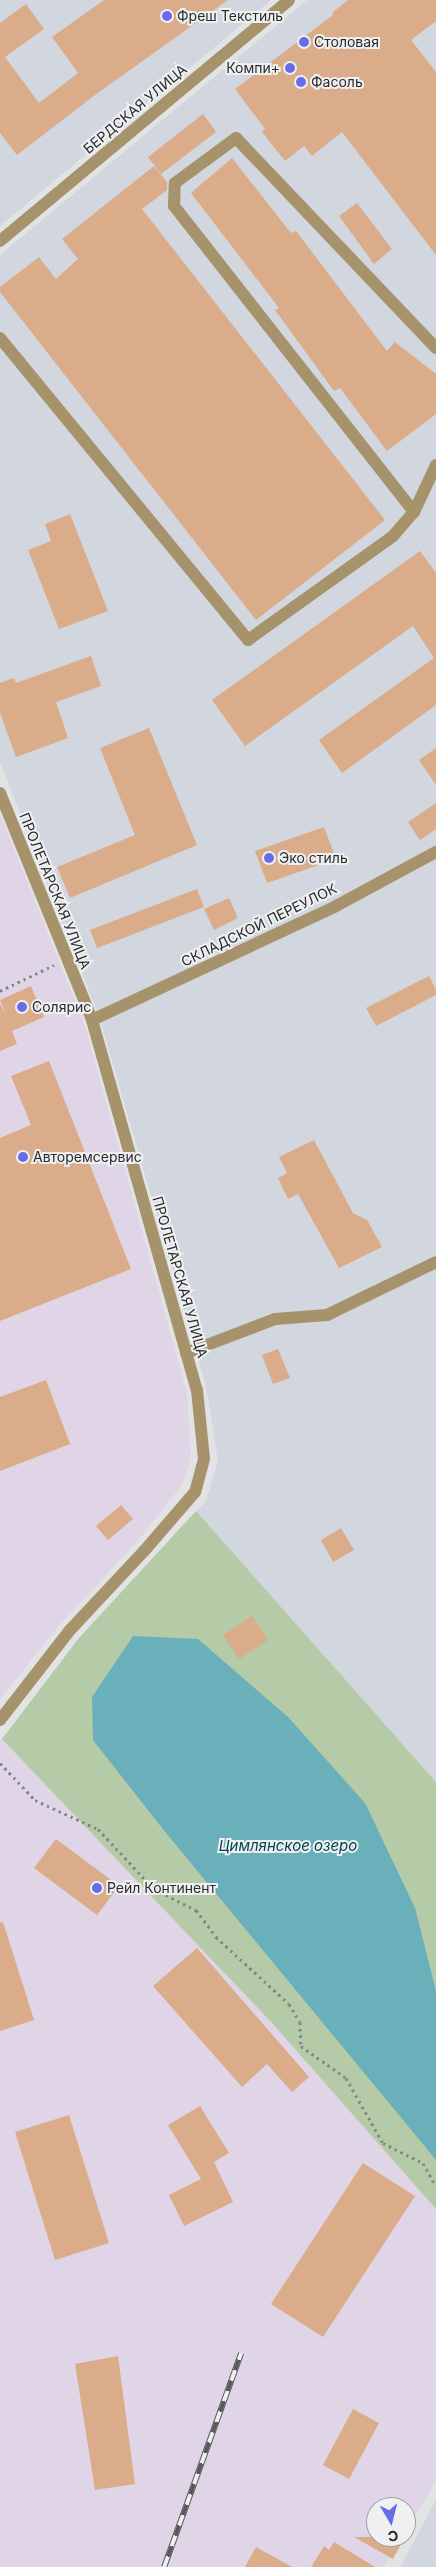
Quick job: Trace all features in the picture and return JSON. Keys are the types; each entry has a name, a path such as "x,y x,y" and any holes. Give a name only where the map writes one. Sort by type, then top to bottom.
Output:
{"street":[{"name":"БЕРДСКАЯ УЛИЦА","path":"0,241 289,0"},
{"path":"414,512 174,206 175,183 236,138 436,348"},
{"path":"0,338 248,640 393,536 414,512 436,465"},
{"name":"ПРОЛЕТАРСКАЯ УЛИЦА","path":"0,793 92,1020 197,1390 204,1459 195,1492 144,1551 70,1630 0,1720"},
{"name":"СКЛАДСКОЙ ПЕРЕУЛОК","path":"92,1020 336,906 436,852"},
{"path":"186,1353 275,1319 327,1315 436,1262"}],"path":[{"path":"0,991 66,959"},
{"path":"0,1763 35,1800 98,1829 154,1889 196,1910 216,1937 289,2004 300,2022 301,2046 346,2078 383,2143 423,2163 436,2186"}],"shaded area":[{"path":"0,0 271,0 0,226"},
{"path":"307,0 436,0 436,1782 196,1511 206,1501 218,1460 206,1386 100,1019 0,762 0,255"},
{"path":"0,814 85,1026 187,1393 191,1458 182,1485 136,1543 61,1623 0,1699"},
{"path":"2,1739 272,2023 436,2209 436,2481 416,2514 416,2497 366,2497 366,2547 396,2547 384,2567 0,2567 0,1740"},
{"path":"436,2500 436,2567 400,2567 411,2547 416,2547 416,2537"}],"green space":[{"path":"196,1511 436,1782 436,2209 272,2023 2,1739 79,1638"}],"water":[{"name":"Цимлянское озеро","path":"133,1636 198,1639 288,1717 365,1803 415,1908 436,1991 436,2160 162,1828 93,1740 92,1697"}],"building":[{"path":"104,0 228,0 95,95 17,155 0,133 0,23 26,4 44,29 5,57 39,103 78,73 52,37"},
{"path":"348,0 436,0 436,21 411,40 436,72 436,255 342,132 312,156 304,146 285,161 262,132 265,129 235,89 333,15 332,13"},
{"path":"203,114 216,132 161,174 148,157"},
{"path":"232,158 291,233 296,231 387,351 395,342 436,374 436,414 387,451 340,388 334,391 275,310 279,308 191,193"},
{"path":"154,166 167,182 167,190 142,209 385,520 256,620 0,292 0,287 39,257 56,279 78,259 62,239"},
{"path":"357,203 392,249 374,264 339,216"},
{"path":"70,514 108,611 59,629 28,550 51,541 45,524"},
{"path":"420,551 436,573 436,705 342,773 319,740 434,658 413,626 245,746 212,700"},
{"path":"91,656 101,686 56,702 68,738 16,757 0,713 0,683 14,678 16,683"},
{"path":"149,728 197,845 70,898 57,867 135,835 100,748"},
{"path":"436,748 436,785 419,760"},
{"path":"436,803 436,829 420,840 408,822"},
{"path":"324,827 336,859 267,883 255,851"},
{"path":"197,889 204,907 97,948 90,930"},
{"path":"229,898 238,918 214,930 204,909"},
{"path":"429,976 436,990 436,995 376,1026 366,1008"},
{"path":"31,986 44,1017 12,1031 17,1044 0,1051 0,1004 6,1015 0,1000"},
{"path":"49,1061 131,1269 0,1321 0,1138 31,1125 11,1076"},
{"path":"314,1140 353,1213 367,1220 382,1247 339,1268 298,1194 288,1199 278,1178 287,1173 279,1157"},
{"path":"278,1349 290,1378 273,1384 262,1355"},
{"path":"46,1380 70,1444 0,1471 0,1397"},
{"path":"121,1505 133,1519 108,1540 96,1526"},
{"path":"341,1528 354,1550 333,1562 321,1540"},
{"path":"252,1616 268,1640 239,1659 223,1635"},
{"path":"56,1839 119,1886 97,1915 34,1868"},
{"path":"3,1922 34,2020 0,2031 0,1923"},
{"path":"197,1948 309,2077 292,2092 267,2064 242,2087 153,1986"},
{"path":"200,2106 229,2153 214,2162 233,2202 184,2226 169,2195 201,2179 168,2125"},
{"path":"69,2115 109,2243 55,2260 15,2132"},
{"path":"363,2163 415,2196 323,2337 271,2304"},
{"path":"118,2356 135,2484 95,2490 75,2364"},
{"path":"353,2409 379,2423 349,2479 323,2465"},
{"path":"354,2537 366,2537 366,2544"},
{"path":"334,2542 375,2567 311,2567 324,2546 329,2550"},
{"path":"256,2547 292,2567 245,2567"},
{"path":"372,2547 400,2547 393,2559"}],"railway":[{"path":"164,2567 241,2353"}],"place":[{"name":"Фреш Текстиль","path":"167,16"},
{"name":"Столовая","path":"304,42"},
{"name":"Компи+","path":"290,68"},
{"name":"Фасоль","path":"301,82"},
{"name":"Эко стиль","path":"269,858"},
{"name":"Солярис","path":"22,1007"},
{"name":"Авторемсервис","path":"23,1157"},
{"name":"Рейл Континент","path":"97,1888"}]}
